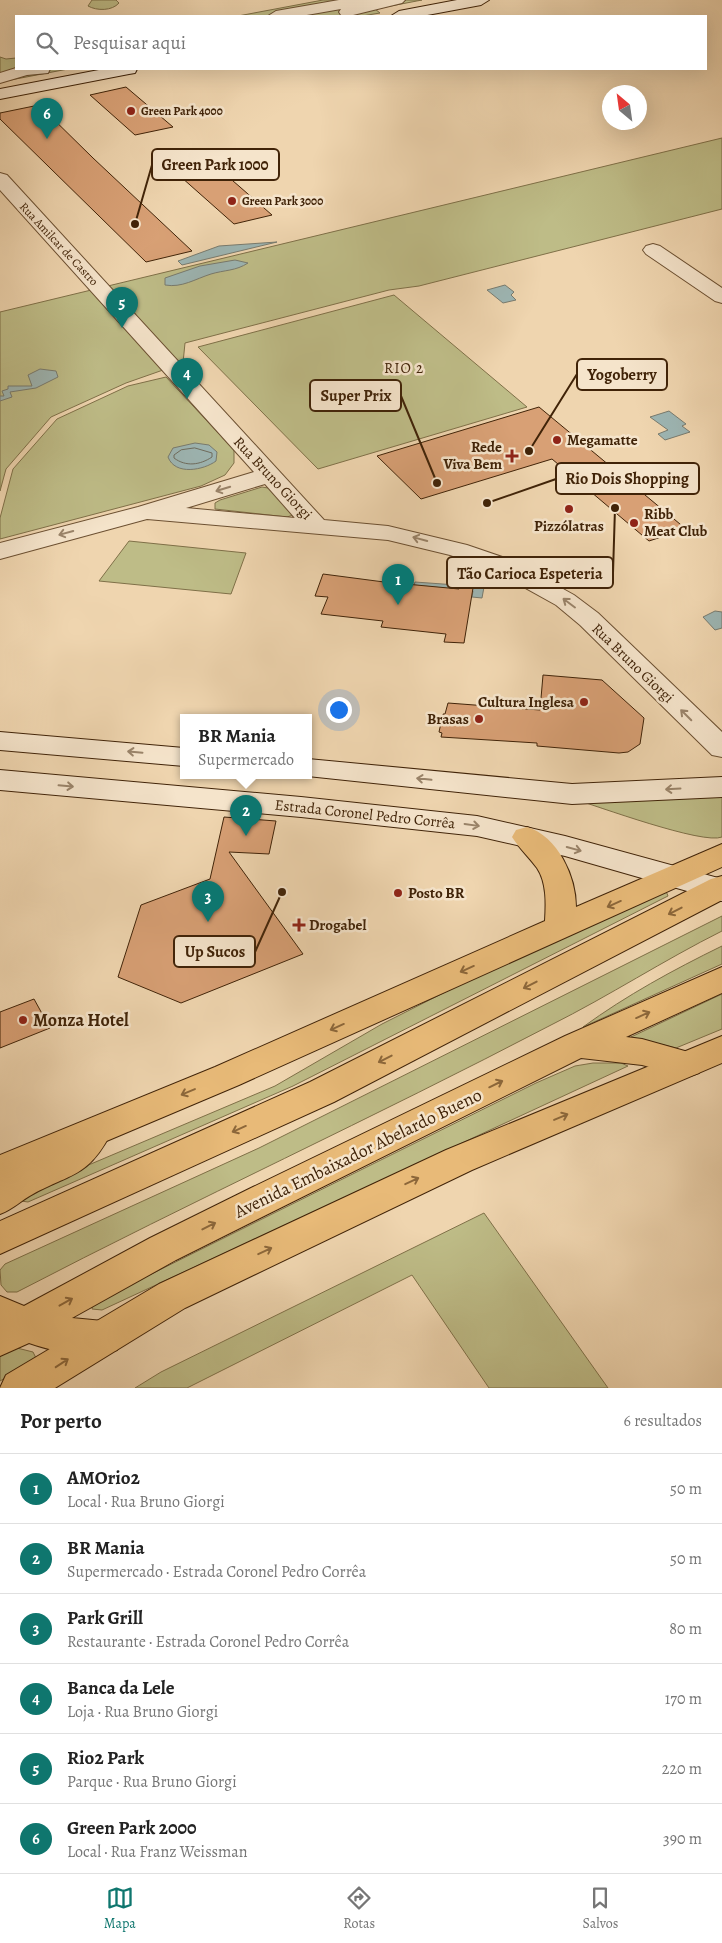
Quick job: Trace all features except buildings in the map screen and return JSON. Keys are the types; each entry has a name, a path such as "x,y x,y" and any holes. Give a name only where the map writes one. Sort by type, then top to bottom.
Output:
{"main road":[{"path":"527,837 547,857 556,873 562,904 560,929"},
{"path":"0,1171 92,1133 560,929 722,855"},
{"path":"0,1238 322,1092 721,889"},
{"name":"Avenida Embaixador Abelardo Bueno","path":"8,1326 577,1044 722,979"},
{"path":"577,1044 642,1052 687,1064"},
{"path":"20,1388 172,1296 408,1183 722,1049"},
{"path":"0,1199 18,1184 67,1162 77,1155 92,1133"},
{"path":"8,1326 103,1338"}],"street":[{"path":"282,15 366,0"},
{"path":"326,15 345,13 397,0"},
{"path":"403,15 448,3 481,0"},
{"path":"0,69 15,66"},
{"path":"0,78 26,70"},
{"path":"0,94 124,70"},
{"name":"Rua Amilcar de Castro","path":"0,180 123,315"},
{"path":"653,250 722,297"},
{"name":"Rua Bruno Giorgi","path":"123,315 316,526 412,537 502,565 535,582 565,600 589,620 722,748"},
{"path":"0,551 147,512 270,475"},
{"path":"147,512 316,526"},
{"path":"0,741 180,757"},
{"path":"312,768 572,794 722,786"},
{"name":"Estrada Coronel Pedro Corrêa","path":"8,776 477,826 527,837 721,889"}],"shaded area":[{"path":"92,0 116,0 119,3 112,8 100,9 88,6"},
{"path":"323,0 422,0 375,9 380,13 368,15 243,15"},
{"path":"0,57 6,59 15,58 15,70 63,70 0,82"},
{"path":"722,138 722,209 419,286 389,290 185,343 183,363 126,383 51,417 6,469 0,491 0,312"},
{"path":"394,295 527,407 318,469 198,347"},
{"path":"166,377 234,450 234,463 225,475 201,486 0,539 0,518 13,469 57,419 128,386"},
{"path":"262,487 274,489 293,515 287,517 215,509 215,503 220,500"},
{"path":"129,541 246,553 231,594 99,581"},
{"path":"722,795 722,837 711,838 673,830 571,798"},
{"path":"666,891 668,896 293,1086 28,1202 21,1201 46,1183 275,1086 382,1024 570,929"},
{"path":"722,916 722,931 573,1014 17,1292 7,1292 1,1285 0,1270 5,1264 259,1148"},
{"path":"722,946 722,964 583,1027 616,1004"},
{"path":"722,994 722,1029 676,1048 631,1037"},
{"path":"593,1063 621,1063 628,1066 102,1310 92,1309 93,1304 101,1299 536,1083 575,1066"},
{"path":"484,1213 608,1388 489,1388 412,1275 187,1388 135,1388 161,1372"},
{"path":"17,1348 33,1352 37,1360 0,1381 0,1354"}],"water":[{"path":"277,242 182,265 178,261 219,246"},
{"path":"235,260 248,263 239,268 211,274 183,284 165,285 165,278 200,266"},
{"path":"505,285 514,292 511,295 516,300 503,303 487,290"},
{"path":"40,369 56,371 58,377 36,388 10,392 12,397 0,401 0,396 4,396 2,391 8,389 8,386 32,386 28,375"},
{"path":"669,411 686,424 682,426 690,432 665,440 658,434 668,430 650,417"},
{"path":"195,443 209,445 217,452 216,461 197,469 183,469 172,463 168,457 173,448"},
{"path":"415,582 484,587 482,598 472,597 473,591 414,585"},
{"path":"715,611 722,612 722,628 715,630 703,617"}],"place":[{"name":"Green Park 4000","path":"131,111"},
{"name":"Green Park 2000","path":"47,139"},
{"name":"Green Park 3000","path":"232,201"},
{"name":"Green Park 1000","path":"135,224"},
{"name":"Rio2 Park","path":"122,328"},
{"name":"Banca da Lele","path":"187,399"},
{"name":"Megamatte","path":"557,440"},
{"name":"Yogoberry","path":"529,451"},
{"name":"Rede Viva Bem","path":"512,456"},
{"name":"Super Prix","path":"437,483"},
{"name":"Rio Dois Shopping","path":"487,503"},
{"name":"Tão Carioca Espeteria","path":"615,508"},
{"name":"Pizzólatras","path":"569,509"},
{"name":"Ribb Meat Club","path":"634,523"},
{"name":"AMOrio2","path":"398,605"},
{"name":"Cultura Inglesa","path":"584,702"},
{"name":"Brasas","path":"479,719"},
{"name":"BR Mania","path":"246,836"},
{"name":"Up Sucos","path":"282,892"},
{"name":"Posto BR","path":"398,893"},
{"name":"Park Grill","path":"208,922"},
{"name":"Drogabel","path":"299,925"},
{"name":"Monza Hotel","path":"23,1020"}],"district":[{"name":"RIO 2","path":"404,368"}]}
